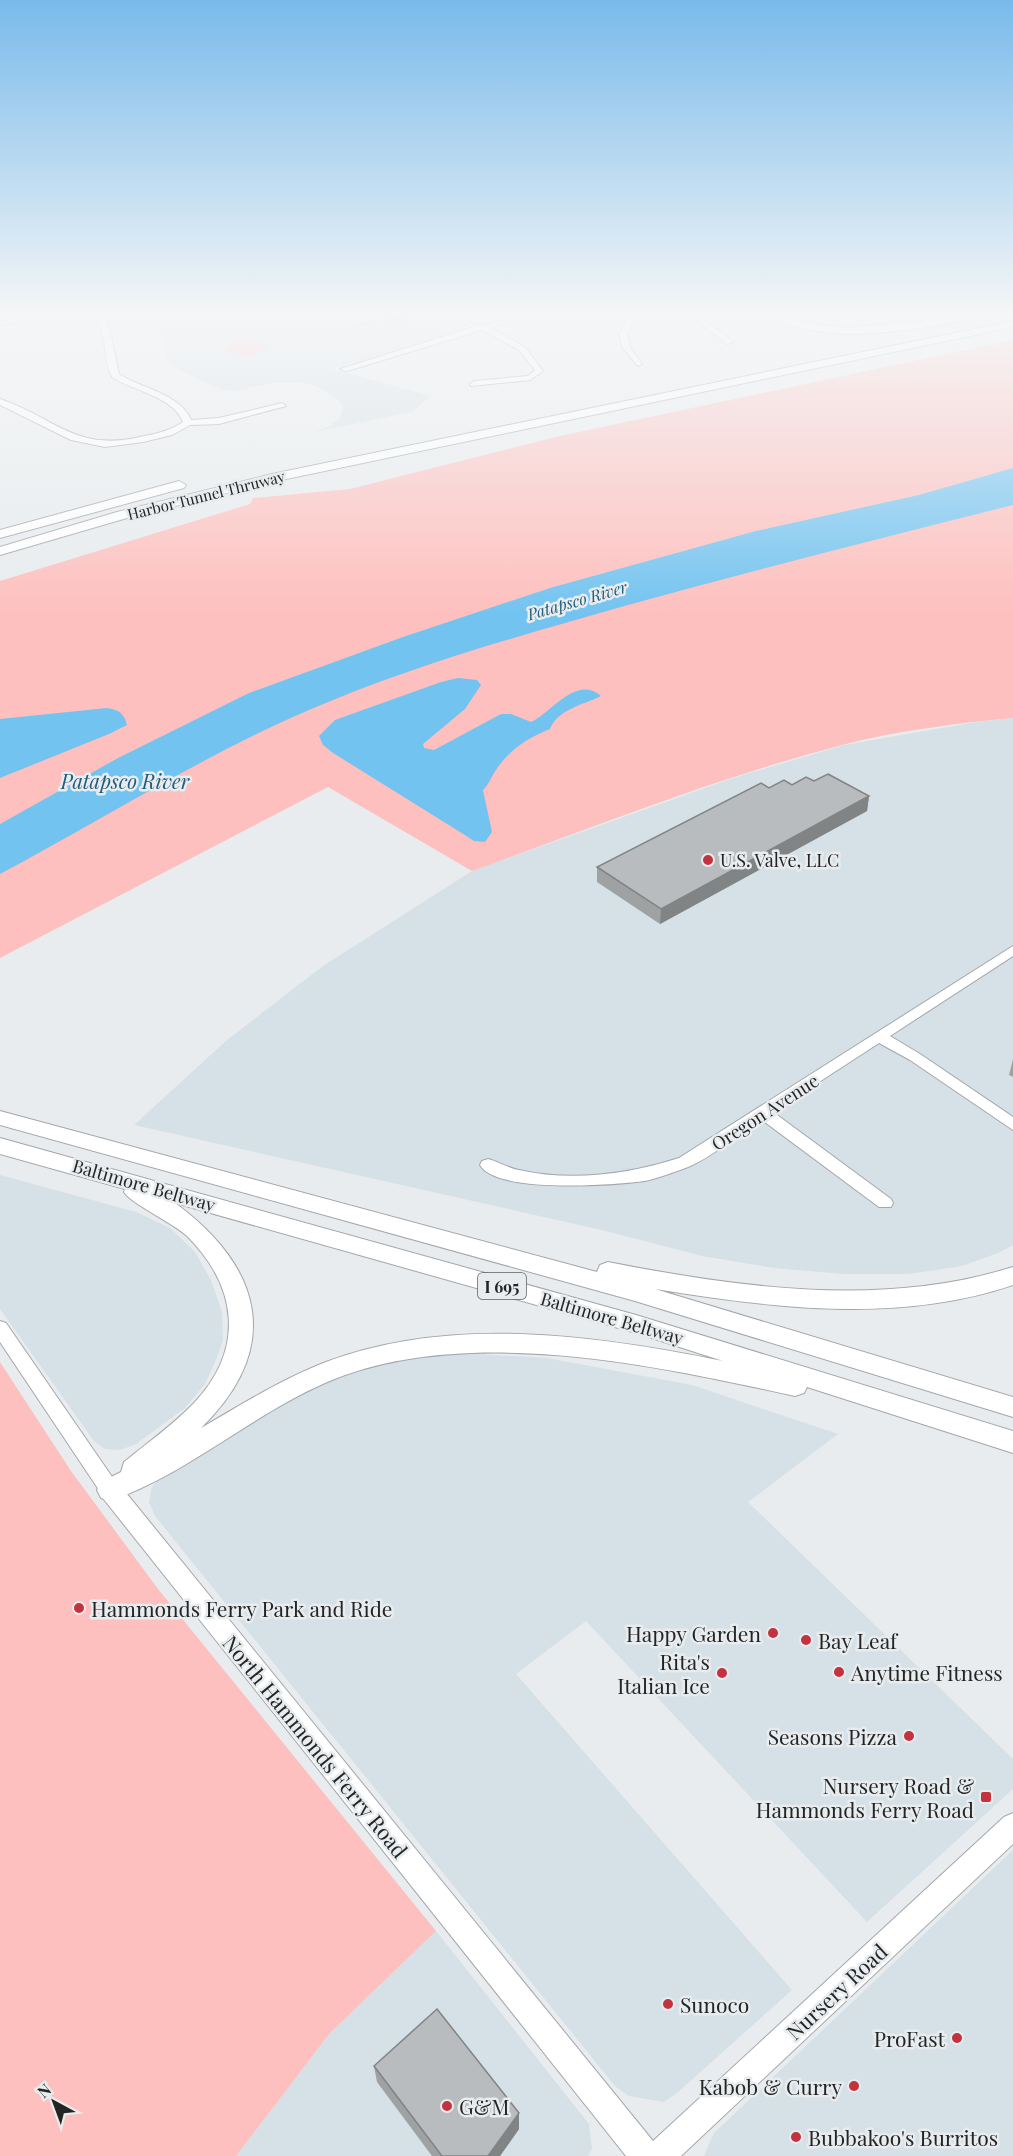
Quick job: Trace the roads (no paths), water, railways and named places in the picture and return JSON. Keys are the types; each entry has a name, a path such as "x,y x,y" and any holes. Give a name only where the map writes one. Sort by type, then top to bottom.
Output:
{"highway":[{"path":"404,436 515,414"},
{"name":"Harbor Tunnel Thruway","path":"0,551 142,510 272,478 582,414"},
{"name":"Harbor Tunnel Thruway","path":"0,534 193,482"},
{"name":"Baltimore Beltway","path":"0,1118 411,1228 785,1336 1013,1407"},
{"name":"Baltimore Beltway","path":"0,1146 636,1324 1013,1442"},
{"path":"75,1166 139,1194 192,1226 213,1244 228,1266 239,1291 243,1319 239,1350 229,1375 212,1400 188,1425 110,1490"},
{"path":"411,1228 634,1276 733,1292 885,1300 960,1292 1013,1276"},
{"path":"110,1490 173,1458 310,1379 338,1367 382,1355 431,1348 508,1345 616,1351 657,1357 928,1414"}],"main road":[{"name":"North Hammonds Ferry Road","path":"110,1490 645,2156"},
{"name":"Nursery Road","path":"659,2156 1013,1826"}],"street":[{"path":"25,414 81,440 96,444 117,444 161,436 188,423 219,421 250,414"},
{"path":"184,414 188,423"},
{"name":"Oregon Avenue","path":"488,1165 501,1173 530,1179 605,1179 646,1174 685,1162 1013,950"},
{"path":"880,1037 915,1057 1013,1125"},
{"path":"764,1113 885,1203"},
{"name":"North Hammonds Ferry Road","path":"0,1328 110,1490"}],"water":[{"name":"Patapsco River","path":"1013,468 1013,505 591,615 445,659 338,698 294,716 209,758 0,874 0,824 118,758 249,693 403,637 550,588 756,531 919,495"},
{"path":"458,678 477,680 481,685 465,709 423,744 424,748 434,750 501,714 511,714 531,722 573,692 592,690 601,696 565,712 550,729 520,745 501,763 483,790 492,832 485,842 474,841 333,753 323,745 319,736 335,720"},
{"path":"107,708 120,713 127,725 0,778 0,719"}],"place":[{"name":"U.S. Valve, LLC","path":"708,860"},
{"name":"Hammonds Ferry Park and Ride","path":"79,1608"},
{"name":"Happy Garden","path":"773,1633"},
{"name":"Bay Leaf","path":"806,1640"},
{"name":"Anytime Fitness","path":"839,1672"},
{"name":"Rita's Italian Ice","path":"722,1673"},
{"name":"Seasons Pizza","path":"909,1736"},
{"name":"Nursery Road & Hammonds Ferry Road","path":"986,1797"},
{"name":"Sunoco","path":"668,2004"},
{"name":"ProFast","path":"957,2038"},
{"name":"Kabob & Curry","path":"854,2086"},
{"name":"G&M","path":"447,2106"},
{"name":"Bubbakoo's Burritos","path":"796,2137"}]}
